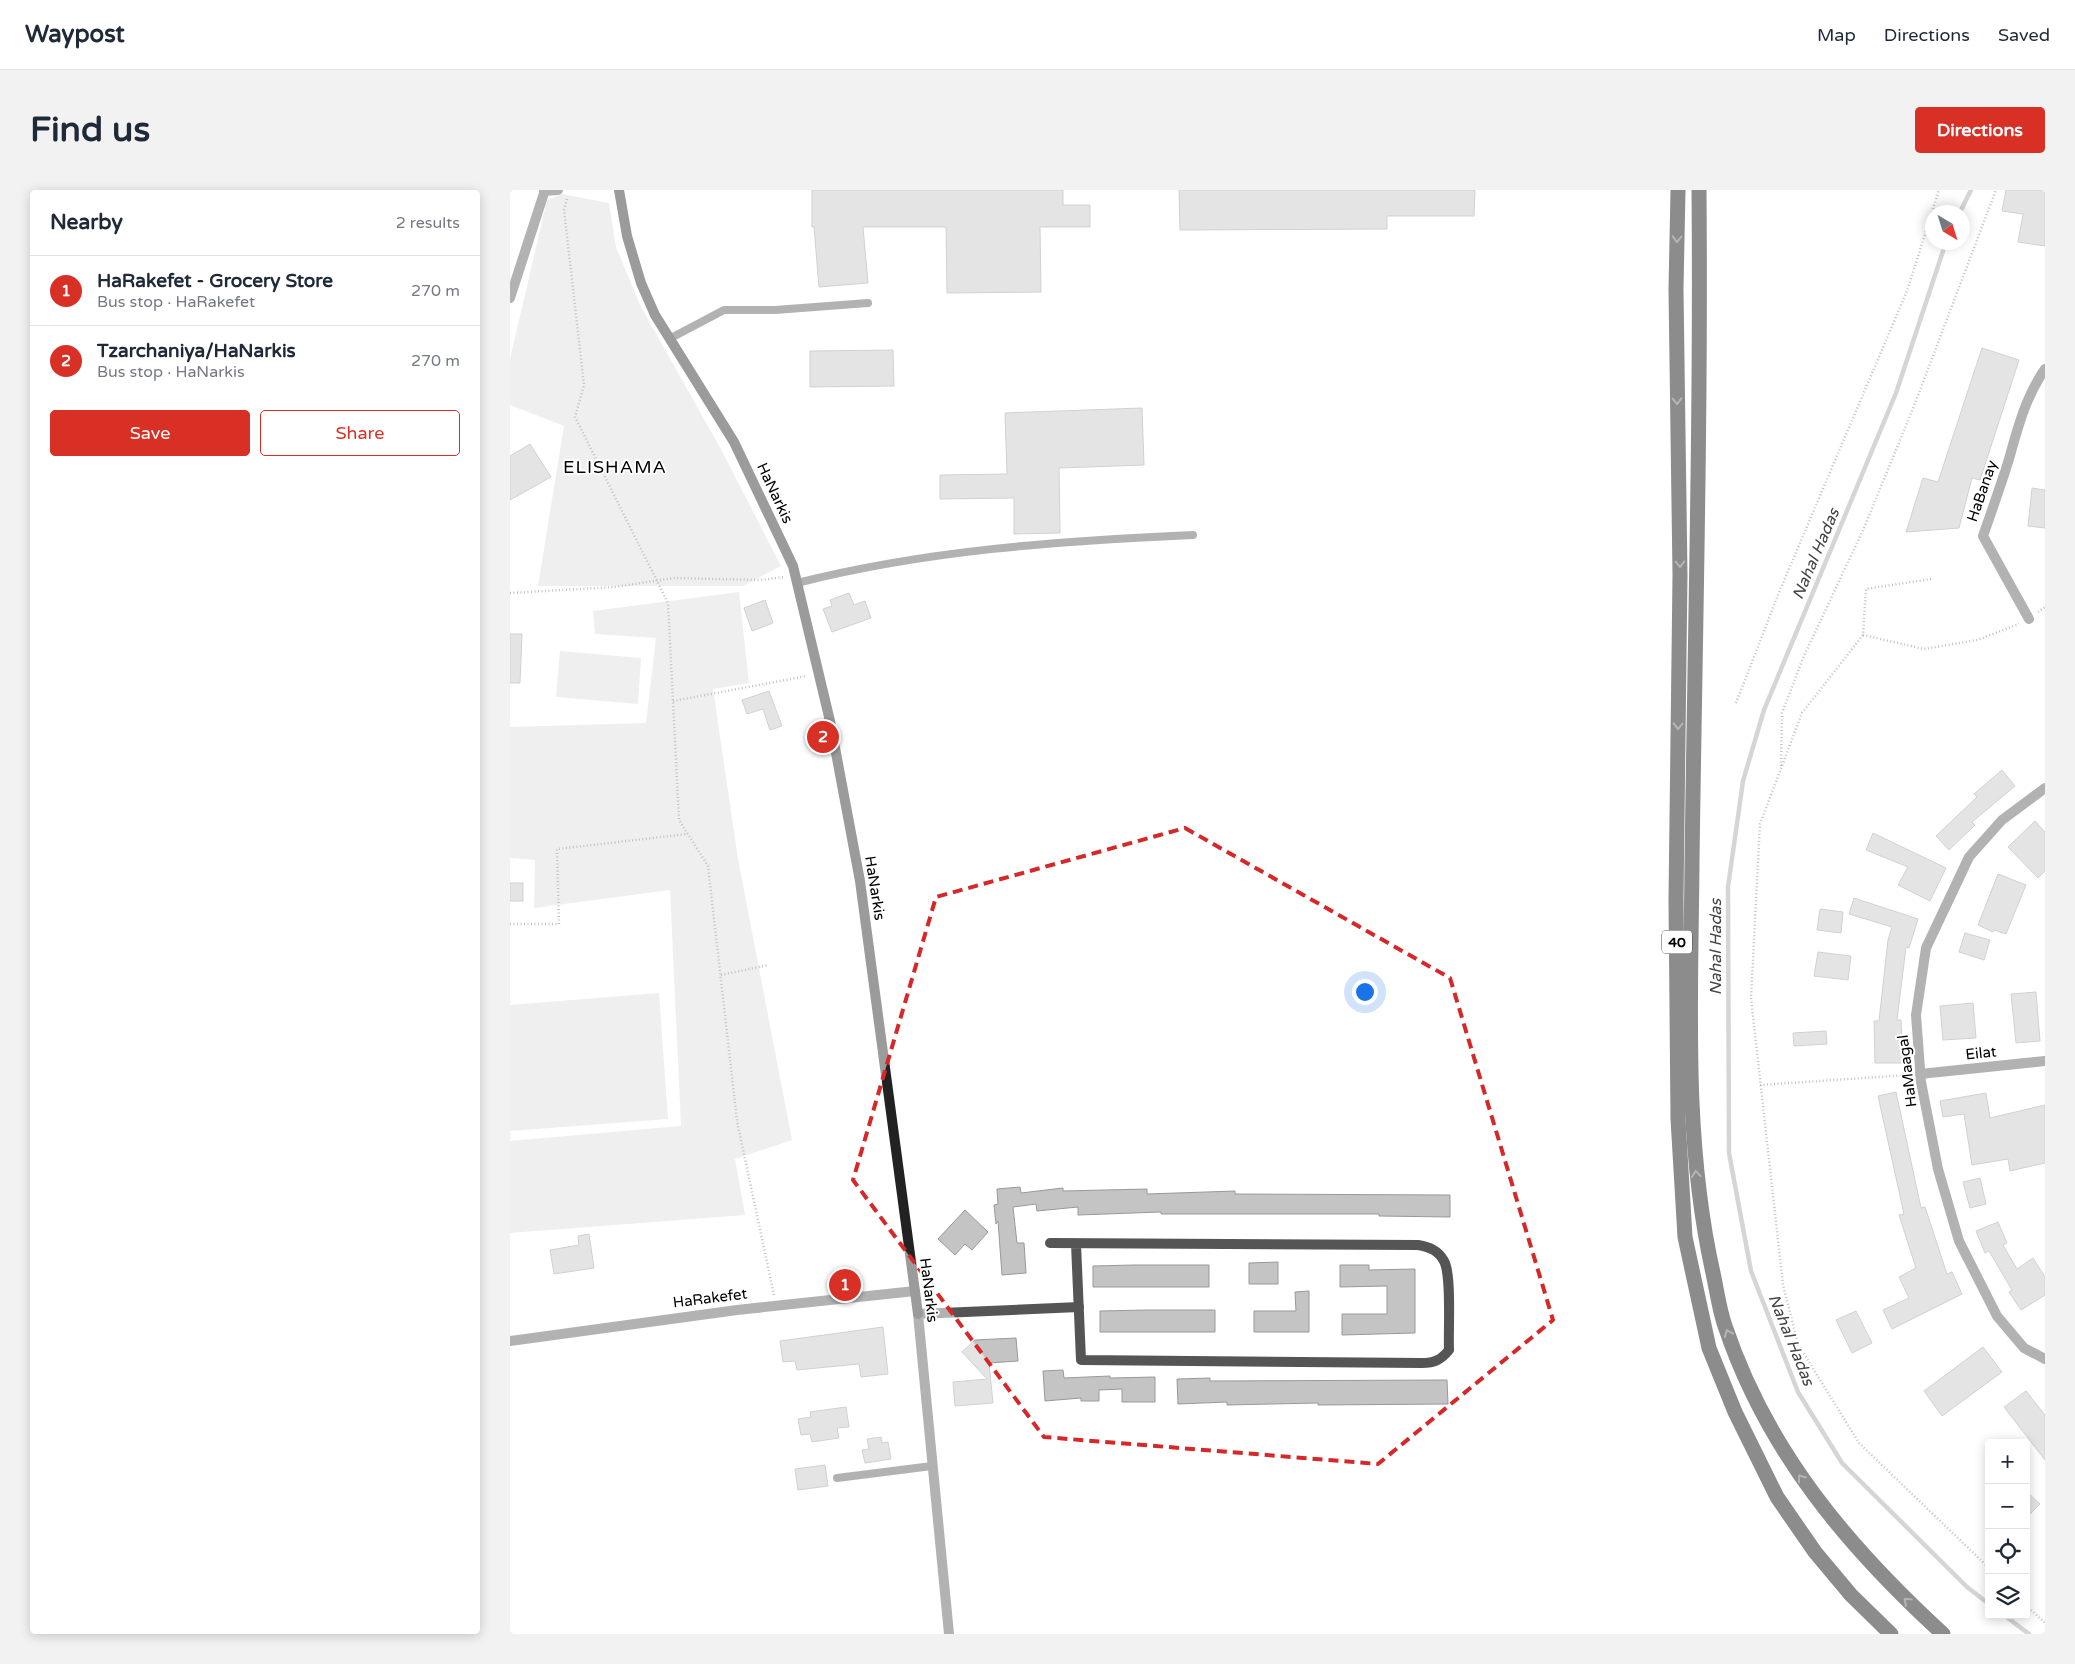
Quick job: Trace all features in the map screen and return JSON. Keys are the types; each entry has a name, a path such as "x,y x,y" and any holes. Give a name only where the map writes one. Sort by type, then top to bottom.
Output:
{"highway":[{"name":"40","path":"1678,190 1676,290 1680,575 1676,910 1678,1119 1685,1237 1709,1348 1735,1412 1777,1497 1815,1552 1851,1594 1891,1634"},
{"name":"40","path":"1699,190 1701,358 1690,1054 1696,1177 1705,1238 1724,1324 1757,1404 1789,1462 1820,1505 1866,1560 1942,1634"}],"street":[{"path":"510,298 544,191 558,190"},
{"name":"HaNarkis","path":"619,190 627,236 641,283 654,315 734,442 793,566 830,721 860,881 918,1314 949,1634"},
{"name":"HaBanay","path":"2029,619 1983,536 1997,498 2025,405 2035,383 2045,369"},
{"name":"HaMaagal","path":"2045,788 2002,820 1969,857 1926,948 1916,1015 1920,1074 1938,1169 1958,1241 1997,1316 2024,1348 2045,1359"},
{"name":"Eilat","path":"1920,1074 2045,1061"},
{"path":"1050,1244 1076,1244 1418,1245 1430,1247 1438,1252 1447,1269 1449,1350 1443,1357 1433,1363 1081,1360 1076,1244"},
{"name":"HaRakefet","path":"510,1341 776,1306 914,1291"},
{"path":"918,1314 1079,1307"}],"lane":[{"path":"669,339 724,310 775,310 868,303"},
{"path":"796,579 978,549 1059,541 1193,535"},
{"path":"837,1478 932,1466"}],"path":[{"path":"1736,703 1780,590 1907,291 1939,190"},
{"path":"1780,770 1782,713 1803,658 1864,528 1914,406 1996,190"},
{"path":"567,197 564,210 584,385 575,417 668,603 679,820 708,866 737,1121 776,1306"},
{"path":"510,593 615,587 674,578 796,579"},
{"path":"1931,580 1866,589 1862,636 1802,713 1760,824 1751,998 1783,1285 1798,1344 1859,1443 1985,1564"},
{"path":"1862,636 1924,649 1977,640 2029,619"},
{"path":"673,701 819,674"},
{"path":"510,924 559,924 557,848 688,834"},
{"path":"720,976 768,965"},
{"path":"1760,1085 1920,1074"},
{"path":"2030,1609 2045,1623"}],"highlighted area":[{"path":"1185,828 1450,978 1553,1320 1378,1464 1044,1437 853,1180 936,897"}],"shaded area":[{"path":"562,194 609,203 616,247 640,305 723,453 781,566 743,586 538,586 564,426 510,405 510,359 547,200"},
{"path":"739,592 749,683 713,689 738,859 792,1140 735,1159 745,1215 510,1233 510,1141 681,1126 670,890 534,908 535,860 510,858 510,727 646,723 656,638 595,634 593,611"},
{"path":"560,651 641,658 638,704 556,697"},
{"path":"659,993 668,1119 510,1131 510,1005"}],"building":[{"path":"812,190 1063,190 1063,205 1090,205 1090,227 1040,227 1041,292 947,293 946,227 863,227 868,283 819,287 814,227 812,227"},
{"path":"1179,190 1475,190 1474,216 1387,216 1387,229 1180,230"},
{"path":"2006,190 2045,190 2045,246 2018,242 2023,214 2002,211"},
{"path":"1982,348 2019,360 1980,480 1972,478 1959,528 1906,532 1923,478 1938,482"},
{"path":"893,350 894,386 810,387 810,351"},
{"path":"1142,408 1144,465 1059,468 1060,533 1014,534 1014,498 940,499 940,475 1007,474 1005,413"},
{"path":"530,444 551,477 510,500 510,456"},
{"path":"2032,488 2045,490 2045,528 2028,526"},
{"path":"849,593 854,605 865,601 871,618 832,632 823,609 832,606 830,600"},
{"path":"765,600 773,623 752,631 744,608"},
{"path":"510,634 522,634 520,683 510,683"},
{"path":"769,691 782,726 770,730 763,709 747,714 742,700"},
{"path":"2002,770 2015,786 1972,822 1975,825 1949,850 1936,836 1977,797 1974,794"},
{"path":"2035,821 2045,832 2045,871 2038,878 2008,847"},
{"path":"1873,833 1946,868 1930,901 1898,885 1908,867 1866,850"},
{"path":"1998,874 2026,885 2006,934 1994,930 1993,932 1978,925"},
{"path":"510,883 523,883 523,901 510,901"},
{"path":"1854,898 1918,919 1909,948 1906,947 1897,1020 1901,1020 1903,1063 1875,1063 1874,1021 1879,1021 1888,940 1892,927 1849,914"},
{"path":"1820,909 1843,912 1841,933 1817,930"},
{"path":"1965,933 1990,940 1984,960 1959,952"},
{"path":"1818,952 1851,956 1848,980 1814,976"},
{"path":"2036,992 2040,1041 2016,1043 2011,994"},
{"path":"1973,1003 1976,1038 1943,1040 1940,1006"},
{"path":"1826,1031 1827,1044 1794,1046 1793,1033"},
{"path":"1896,1092 1921,1208 1925,1207 1947,1274 1952,1272 1962,1294 1892,1329 1883,1310 1909,1298 1899,1277 1916,1268 1899,1215 1904,1214 1878,1096"},
{"path":"1986,1093 1990,1118 2045,1105 2045,1163 2010,1171 2008,1159 1972,1165 1964,1114 1943,1117 1940,1101"},
{"path":"1980,1178 1986,1204 1970,1208 1963,1182"},
{"path":"1020,1187 1021,1193 1063,1188 1063,1191 1147,1189 1147,1194 1235,1191 1235,1194 1450,1195 1450,1217 1379,1216 1379,1214 1161,1214 1161,1212 1078,1215 1078,1207 1037,1211 1036,1204 1013,1207 1017,1243 1024,1243 1026,1273 1002,1275 998,1221 996,1224 994,1205 998,1204 997,1189"},
{"path":"965,1210 988,1232 972,1250 965,1244 955,1255 938,1239"},
{"path":"1998,1222 2007,1243 2003,1245 2017,1269 2033,1258 2045,1277 2045,1295 2021,1310 2009,1292 2012,1290 1989,1251 1985,1253 1976,1231"},
{"path":"589,1234 594,1268 554,1274 550,1250 579,1245 578,1236"},
{"path":"1278,1262 1278,1284 1249,1284 1249,1263"},
{"path":"1209,1265 1209,1287 1093,1287 1093,1266"},
{"path":"1340,1265 1369,1265 1369,1270 1415,1269 1415,1333 1342,1335 1342,1314 1387,1314 1387,1286 1340,1287"},
{"path":"1309,1291 1309,1332 1254,1332 1254,1311 1296,1311 1295,1292"},
{"path":"1215,1310 1215,1332 1100,1332 1100,1311"},
{"path":"1856,1311 1872,1343 1852,1353 1836,1320"},
{"path":"883,1327 888,1374 861,1377 859,1364 797,1370 795,1361 783,1362 780,1341"},
{"path":"1016,1338 1018,1361 989,1363 993,1403 955,1406 953,1382 987,1379 962,1352 975,1340"},
{"path":"1983,1347 2002,1372 1942,1416 1924,1391"},
{"path":"1063,1370 1064,1378 1155,1377 1155,1402 1122,1402 1122,1389 1099,1390 1099,1401 1081,1401 1081,1398 1045,1401 1043,1371"},
{"path":"1210,1378 1210,1381 1447,1380 1448,1404 1318,1405 1318,1403 1227,1405 1227,1402 1178,1404 1177,1379"},
{"path":"2026,1391 2045,1415 2045,1460 2030,1439 2004,1407"},
{"path":"846,1407 849,1427 837,1428 839,1438 812,1442 810,1434 801,1435 798,1419 811,1417 810,1412"},
{"path":"881,1437 882,1443 888,1442 891,1459 865,1463 862,1450 869,1449 867,1439"},
{"path":"825,1465 828,1486 798,1490 795,1469"},
{"path":"2030,1495 2040,1504 2030,1514"}],"waterway":[{"name":"Nahal Hadas","path":"1964,205 1971,190"},
{"name":"Nahal Hadas","path":"1943,250 1896,393 1764,710 1743,781 1728,887 1729,1153 1751,1271 1798,1392 1842,1463 1967,1587 1985,1601"},
{"name":"Nahal Hadas","path":"2009,1619 2029,1634"}],"place":[{"name":"Tzarchaniya/HaNarkis","path":"823,737"},
{"name":"HaRakefet - Grocery Store","path":"845,1285"}],"district":[{"name":"ELISHAMA","path":"615,467"}]}
